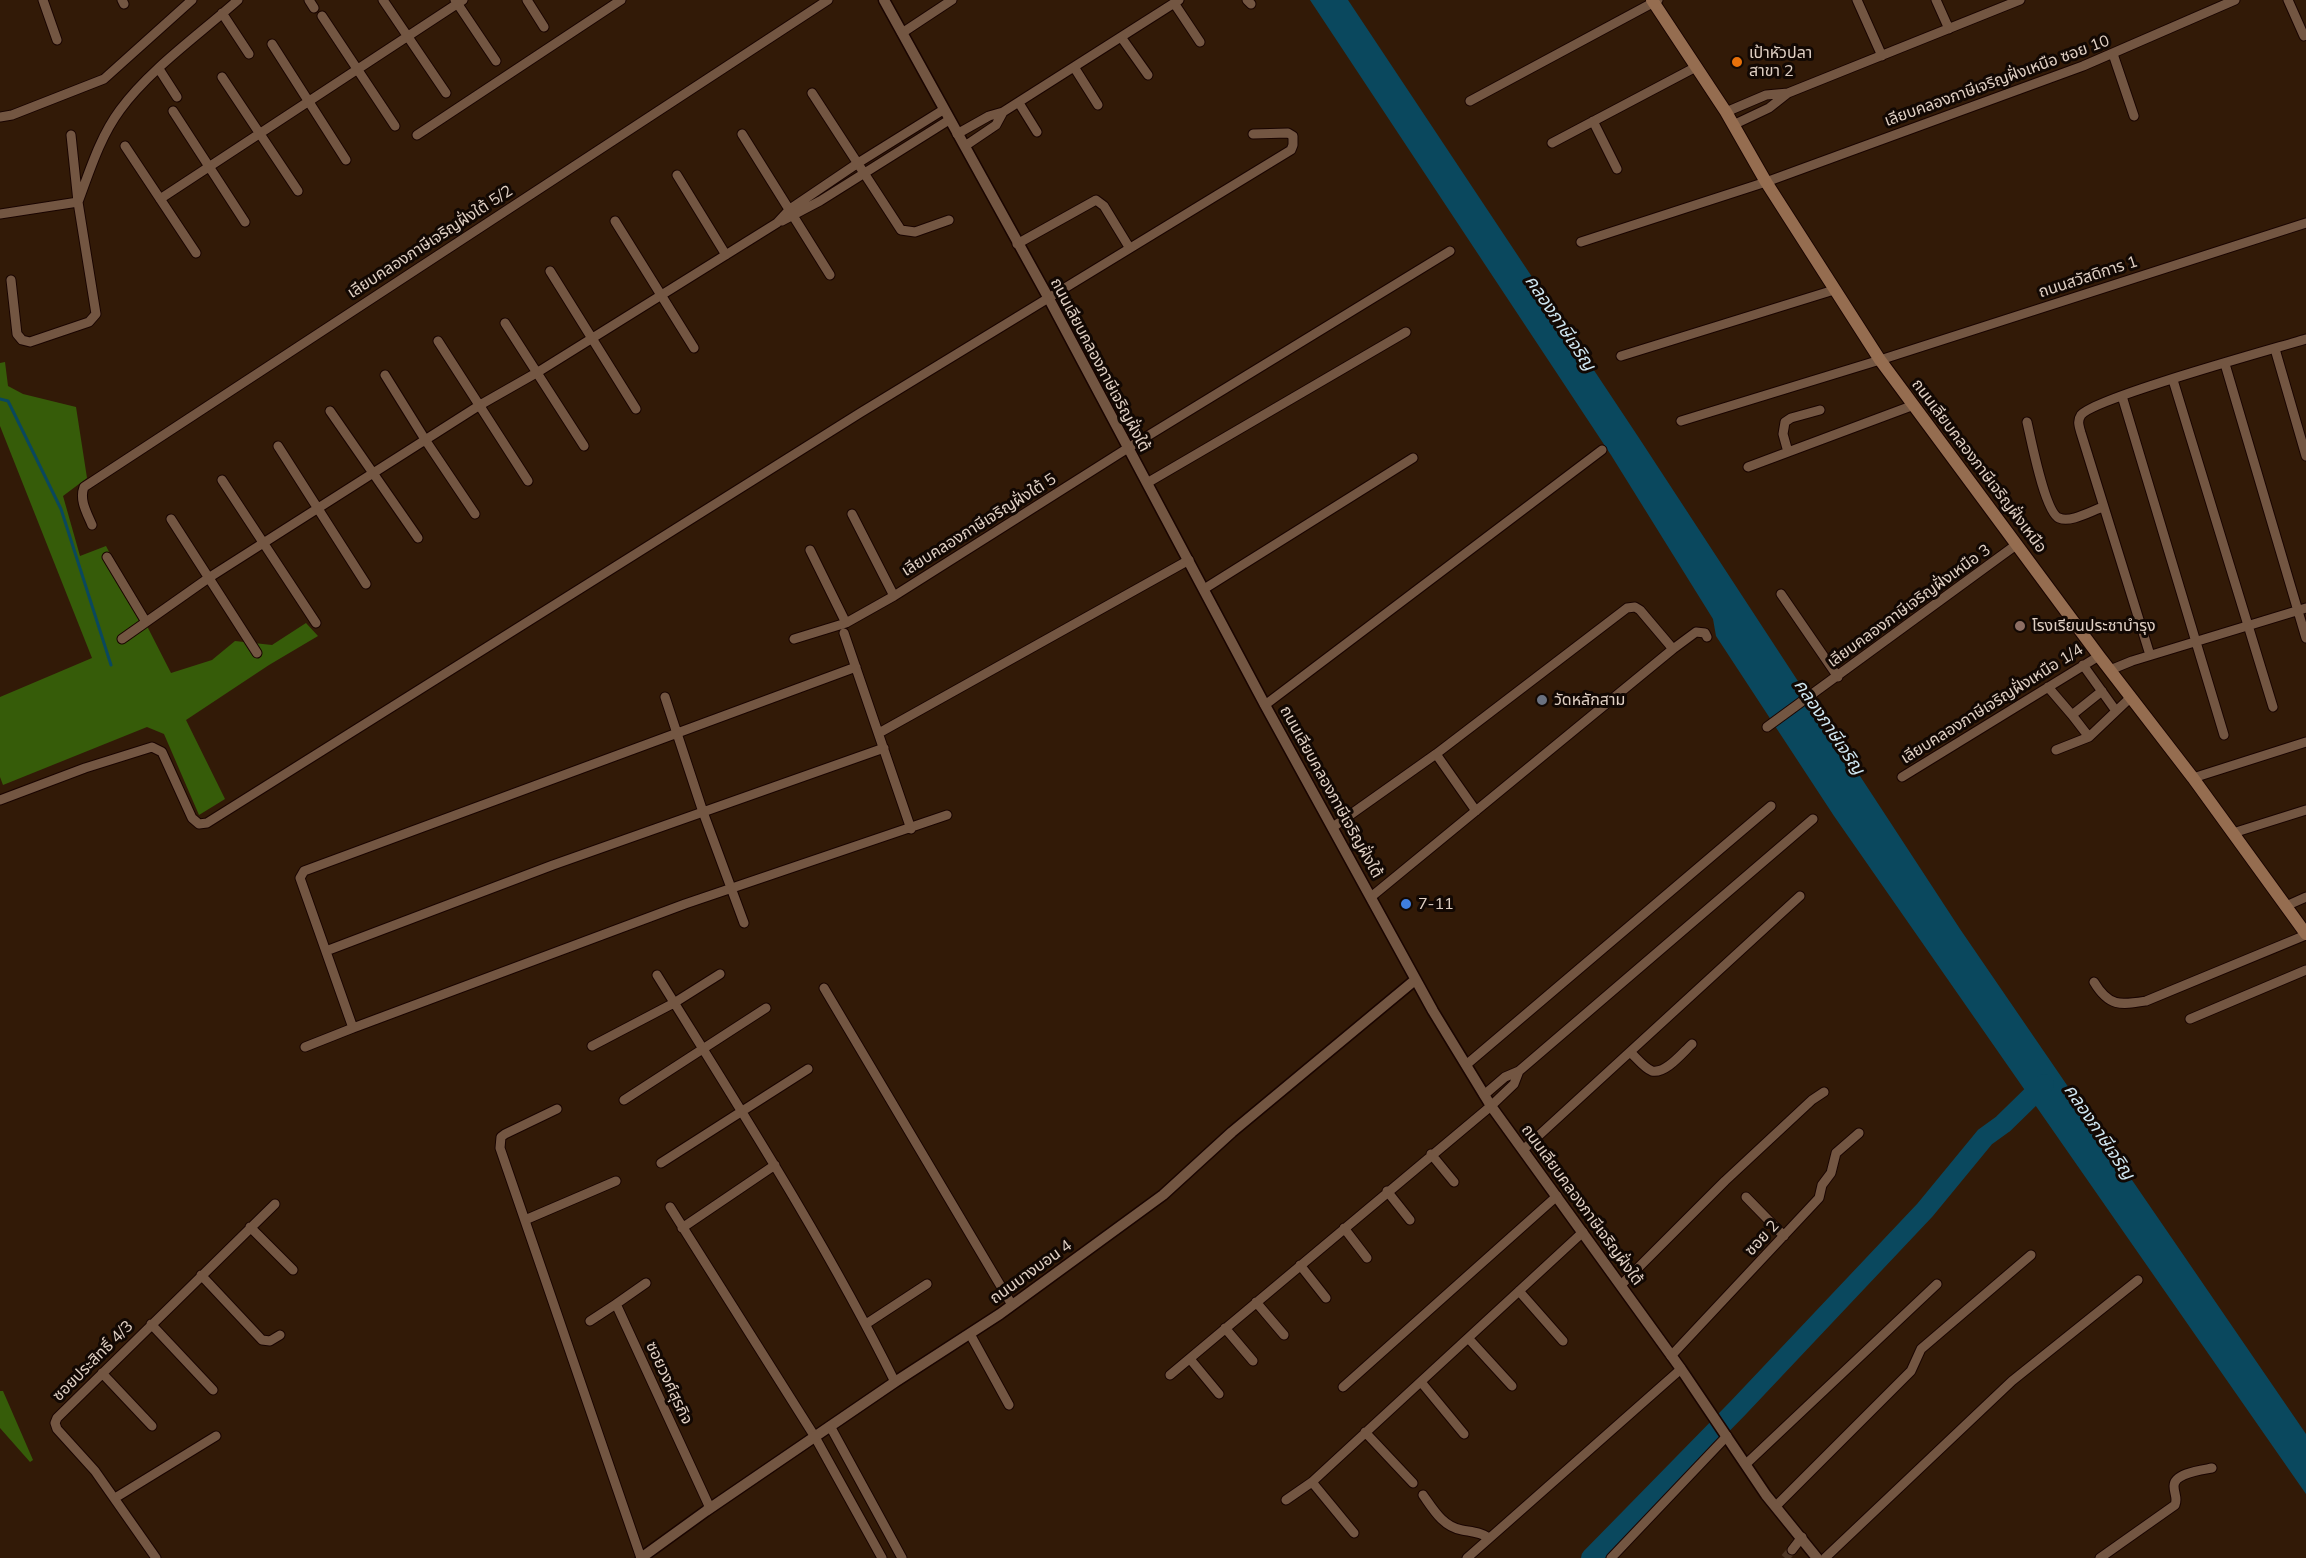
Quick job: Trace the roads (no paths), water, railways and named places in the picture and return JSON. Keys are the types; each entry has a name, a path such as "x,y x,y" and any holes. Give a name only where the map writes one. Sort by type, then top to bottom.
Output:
{"main road":[{"name":"ถนนเลียบคลองภาษีเจริญฝั่งเหนือ","path":"1654,1 1880,360 2099,657 2193,778 2306,934"}],"street":[{"path":"43,0 57,40"},
{"path":"0,117 12,115 104,79 192,0"},
{"path":"78,201 102,140 121,109 159,69 238,0"},
{"path":"383,0 446,93"},
{"path":"527,0 544,27"},
{"path":"417,135 621,0"},
{"name":"เลียบคลองภาษีเจริญฝั่งใต้ 5/2","path":"92,525 82,501 81,493 84,487 828,0"},
{"name":"ถนนเลียบคลองภาษีเจริญฝั่งใต้","path":"884,0 1047,297 1415,980 1491,1106 1681,1369 1776,1506 1817,1558"},
{"path":"902,33 952,0"},
{"path":"1857,0 1881,56"},
{"path":"1936,0 1948,29"},
{"name":"เลียบคลองภาษีเจริญฝั่งเหนือ ซอย 10","path":"1581,242 1766,182 2113,54 2235,0"},
{"path":"2288,0 2304,36"},
{"path":"160,198 458,1 496,61"},
{"path":"957,134 1019,103 1177,1 1200,42"},
{"path":"1470,101 1654,1"},
{"path":"1726,112 1766,95 1788,93 2016,1"},
{"path":"222,14 249,54"},
{"path":"322,16 359,68 395,126"},
{"path":"1121,37 1148,75"},
{"path":"272,44 346,159"},
{"path":"2113,54 2134,116"},
{"path":"1074,67 1098,105"},
{"path":"1552,143 1696,67"},
{"path":"159,69 177,97"},
{"path":"222,76 297,191"},
{"path":"812,93 901,230 915,232 949,220"},
{"path":"1733,125 1769,108 1788,93"},
{"path":"1019,103 1037,132"},
{"path":"122,639 210,577 374,475 480,405 538,372 777,223 858,163 943,110"},
{"path":"173,111 245,222"},
{"path":"965,146 996,125 1003,112"},
{"path":"792,213 864,173 949,120"},
{"path":"1593,121 1617,169"},
{"path":"742,134 830,275"},
{"path":"0,800 85,768 152,747 162,752 192,818 199,824 207,823 1047,297 1290,150 1293,145 1293,136 1288,134 1253,134"},
{"path":"11,280 17,334 22,340 30,342 89,322 96,314 78,201 71,135"},
{"path":"124,146 196,253"},
{"path":"677,175 726,255"},
{"path":"1017,244 1096,200 1104,206 1129,247"},
{"path":"0,211 78,201"},
{"path":"615,221 694,348"},
{"name":"ถนนสวัสดิการ 1","path":"1681,421 1880,360 2306,223"},
{"name":"เลียบคลองภาษีเจริญฝั่งใต้ 5","path":"852,514 894,596 1128,448 1450,251"},
{"path":"550,271 636,409"},
{"path":"1621,356 1834,290"},
{"path":"505,323 584,446"},
{"path":"1147,483 1406,332"},
{"path":"2150,656 2078,422 2087,410 2122,396 2306,339"},
{"path":"438,341 528,481"},
{"path":"2275,349 2306,456"},
{"path":"2225,364 2302,609 2306,638"},
{"path":"385,375 475,514"},
{"path":"2173,380 2273,707"},
{"path":"2122,396 2224,735"},
{"path":"1748,467 1914,405"},
{"path":"1788,452 1783,434 1785,422 1791,418 1820,410"},
{"path":"330,411 418,538"},
{"path":"2027,422 2048,502 2054,515 2061,519 2071,518 2103,507"},
{"path":"278,446 366,584"},
{"path":"1265,705 1602,450"},
{"path":"1204,589 1413,458"},
{"path":"222,480 316,623"},
{"path":"171,519 257,653"},
{"name":"เลียบคลองภาษีเจริญฝั่งเหนือ 3","path":"1770,725 2016,545"},
{"path":"810,550 845,628 911,829"},
{"path":"107,557 146,622"},
{"path":"879,733 1189,560"},
{"path":"1781,594 1838,677"},
{"path":"794,639 845,628 894,596"},
{"path":"1333,827 1436,754 1631,606 1640,610 1673,649"},
{"path":"2110,670 2302,609"},
{"path":"1371,897 1673,649 1696,632 1705,633 1707,637"},
{"name":"เลียบคลองภาษีเจริญฝั่งเหนือ 1/4","path":"1902,777 2099,657"},
{"path":"2083,665 2116,711"},
{"path":"353,1028 300,878 304,871 856,667"},
{"path":"2048,687 2089,737"},
{"path":"2072,715 2102,692"},
{"path":"665,697 703,812 744,923"},
{"path":"2056,750 2089,737 2131,697"},
{"path":"2193,778 2306,742"},
{"path":"326,951 553,865 884,748"},
{"path":"1436,754 1476,811"},
{"path":"1466,1065 1771,806"},
{"path":"2233,833 2306,810"},
{"path":"305,1047 685,904 947,815"},
{"path":"1484,1095 1505,1077 1519,1071 1813,819"},
{"path":"1524,1149 1800,896"},
{"path":"2286,906 2306,897"},
{"path":"2094,982 2101,993 2118,1004 2146,1001 2306,934"},
{"path":"2190,1019 2306,970"},
{"path":"592,1046 674,1003 720,974"},
{"path":"657,975 775,1165 866,1324 895,1382"},
{"name":"ถนนบางบอน 4","path":"641,1558 830,1426 1012,1305 1163,1195 1232,1132 1415,980"},
{"path":"824,988 1012,1305"},
{"path":"624,1100 766,1008"},
{"path":"1630,1052 1650,1070 1656,1071 1666,1067 1692,1044"},
{"path":"660,1163 808,1069"},
{"path":"1170,1375 1491,1106 1514,1084 1519,1071"},
{"path":"1621,1285 1725,1181 1812,1100 1824,1092"},
{"path":"557,1109 501,1137 500,1148 641,1558"},
{"name":"ซอย 2","path":"1671,1356 1820,1198 1822,1185 1831,1173 1836,1153 1859,1133"},
{"path":"1431,1154 1454,1182"},
{"path":"682,1228 775,1165"},
{"path":"525,1220 616,1181"},
{"path":"1387,1191 1410,1220"},
{"path":"1343,1387 1557,1196"},
{"path":"1746,1197 1784,1236"},
{"name":"ซอยประสิทธิ์ 4/3","path":"156,1558 115,1498 55,1423 57,1418 151,1324 275,1204"},
{"path":"670,1207 815,1437 882,1558"},
{"path":"250,1227 293,1270"},
{"path":"1344,1228 1367,1258"},
{"path":"1286,1500 1312,1482 1583,1232"},
{"path":"1776,1506 1911,1371 1921,1349 2031,1256"},
{"path":"1300,1265 1326,1298"},
{"path":"201,1275 262,1340 270,1341 280,1335"},
{"path":"1825,1558 2012,1381 2138,1280"},
{"path":"590,1321 646,1283"},
{"path":"866,1324 927,1284"},
{"path":"1746,1464 1937,1284"},
{"path":"1519,1291 1563,1341"},
{"path":"1256,1302 1284,1335"},
{"name":"ซอยวงศ์สุรกิจ","path":"616,1304 710,1508"},
{"path":"151,1324 213,1390"},
{"path":"1225,1328 1253,1361"},
{"path":"970,1334 1009,1405"},
{"path":"1469,1339 1512,1386"},
{"path":"1190,1359 1219,1394"},
{"path":"1467,1558 1681,1369"},
{"path":"102,1373 152,1425"},
{"path":"1421,1382 1464,1434"},
{"path":"830,1426 902,1558"},
{"path":"1365,1432 1413,1483"},
{"path":"1611,1558 1725,1434"},
{"path":"115,1498 216,1436"},
{"path":"2100,1558 2175,1505 2177,1498 2175,1481 2193,1471 2212,1468"},
{"path":"1312,1482 1354,1533"},
{"path":"1423,1495 1438,1516 1450,1527 1478,1532 1489,1538"},
{"path":"1791,1550 1802,1537"}],"water":[{"name":"คลองภาษีเจริญ","path":"1310,0 1348,0 1639,438 1960,929 2306,1434 2306,1494 1834,816 1716,636 1713,619 1611,455"}],"waterway":[{"path":"0,399 8,401 61,509 111,665"},
{"path":"1591,1558 1738,1408 1925,1210 1985,1137 2003,1124 2044,1084"}],"tunnel":[{"path":"1785,1558 1792,1550"}],"place":[{"name":"เป้าหัวปลา สาขา 2","path":"1737,62"},
{"name":"โรงเรียนประชาบำรุง","path":"2020,626"},
{"name":"วัดหลักสาม","path":"1542,700"},
{"name":"7-11","path":"1406,904"}]}
